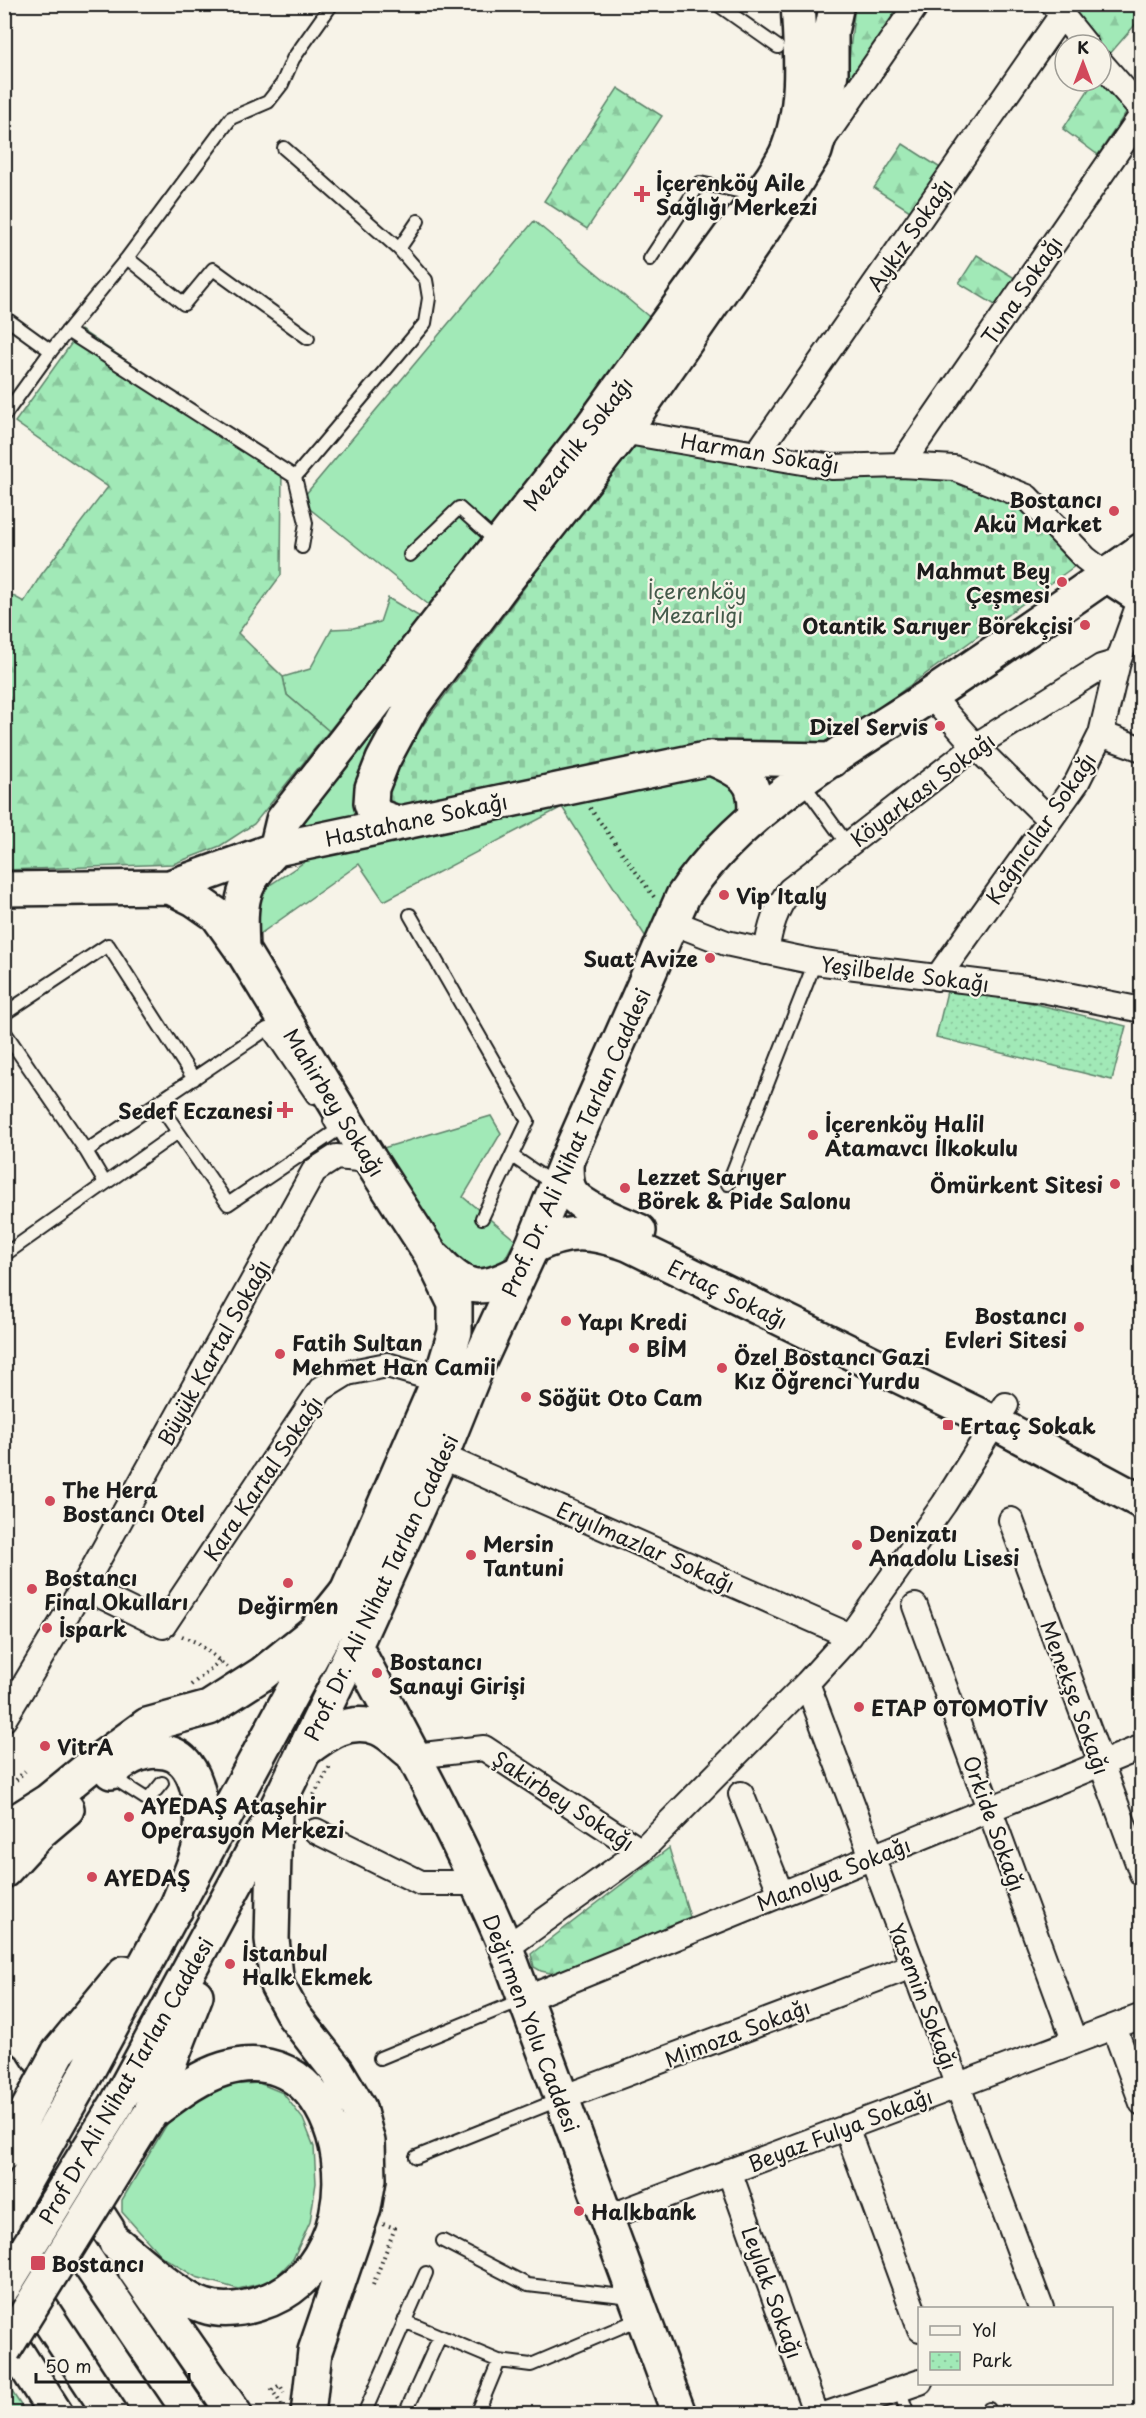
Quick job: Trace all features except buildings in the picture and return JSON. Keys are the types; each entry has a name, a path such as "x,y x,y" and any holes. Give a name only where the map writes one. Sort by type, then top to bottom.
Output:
{"main road":[{"name":"Mezarlık Sokağı","path":"276,849 283,820 592,426 760,196 786,153 795,122 800,91 801,54 798,4"},
{"name":"Mezarlık Sokağı","path":"397,823 375,815 371,803 372,788 383,760 411,708 504,583 624,431 792,188 815,151 825,116 831,72 831,32 837,4"},
{"name":"Prof. Dr. Ali Nihat Tarlan Caddesi","path":"243,1872 355,1646 441,1456 479,1362 683,896 701,870 754,817 832,760 1142,550"},
{"path":"1107,575 1141,598"},
{"name":"Hastahane Sokağı","path":"4,889 170,887 276,849 710,758 832,760"},
{"path":"710,758 744,775 753,788 756,803 754,817"},
{"name":"Mahirbey Sokağı","path":"242,950 240,910 245,888 257,868 276,849"},
{"name":"Mahirbey Sokağı","path":"170,887 194,899 217,915 242,950 370,1160 430,1253"},
{"name":"Ertaç Sokağı","path":"561,1174 569,1188 590,1208 805,1306 1005,1425 1142,1502"},
{"name":"Ertaç Sokağı","path":"430,1253 452,1277 470,1285 483,1286 500,1283 525,1260 557,1236 581,1232 604,1236 627,1244 1005,1425 1142,1482"},
{"name":"Prof. Dr. Ali Nihat Tarlan Caddesi","path":"4,2218 87,2072 347,1591 439,1380 455,1332 455,1304 430,1253"},
{"path":"4,1829 27,1816 147,1725 209,1708 240,1688 314,1632 347,1591"},
{"name":"Değirmen Yolu Caddesi","path":"355,1646 415,1756 478,1883 506,1948 679,2414"},
{"path":"304,1751 329,1732 348,1725 364,1724 380,1728 415,1756"},
{"path":"4,1871 40,1832 122,1762 141,1753 157,1750 169,1752 181,1758 190,1767 199,1793 199,1847 176,1909 58,2053 4,2153"},
{"path":"275,1811 272,1939 277,1985 294,2016 337,2071 359,2108 368,2142 369,2179 364,2208 315,2351 308,2414"},
{"path":"15,2358 150,2114 243,1872"},
{"name":"Prof Dr Ali Nihat Tarlan Caddesi","path":"4,2286 118,2102 243,1872"},
{"path":"116,2243 188,2299 206,2307 229,2309 266,2302 291,2290 314,2267 331,2234 339,2192 338,2150 328,2120 311,2095 292,2076 272,2066 236,2066 223,2069 179,2093 150,2114"},
{"path":"4,2068 116,2243 235,2414"},
{"path":"4,2138 190,2414"},
{"path":"4,2252 111,2414"},
{"path":"4,2332 15,2358 56,2414"},
{"path":"15,2358 62,2414"}],"street":[{"path":"815,151 917,4"},
{"path":"1057,10 1076,33"},
{"name":"Aykız Sokağı","path":"758,452 1057,10"},
{"path":"1113,77 1142,110"},
{"name":"Tuna Sokağı","path":"902,465 1142,115"},
{"name":"Harman Sokağı","path":"592,426 758,452 832,467 902,465 954,468 1027,496 1085,558 1107,575"},
{"name":"Kağnıcılar Sokağı","path":"937,978 1077,782 1101,734 1118,662 1141,598"},
{"name":"Köyarkası Sokağı","path":"766,952 771,922 780,903 790,890 975,746 1101,667 1118,662"},
{"path":"930,695 975,746 1049,819"},
{"path":"1101,734 1142,749"},
{"name":"Yeşilbelde Sokağı","path":"672,922 726,943 815,963 1042,990 1142,1010"},
{"name":"Büyük Kartal Sokağı","path":"4,1719 83,1587 314,1171 336,1157 370,1160"},
{"name":"Kara Kartal Sokağı","path":"163,1626 321,1389 347,1373 387,1365 439,1380"},
{"path":"506,1948 641,1851 807,1683 850,1636 944,1504 1005,1425"},
{"name":"Eryılmazlar Sokağı","path":"441,1456 850,1636"},
{"name":"Menekşe Sokağı","path":"1011,1520 1142,1874"},
{"path":"83,1587 163,1626"},
{"name":"Orkide Sokağı","path":"915,1606 1074,2040"},
{"name":"Yasemin Sokağı","path":"807,1683 1041,2307"},
{"name":"Manolya Sokağı","path":"525,1999 1142,1746"},
{"name":"Şakirbey Sokağı","path":"415,1756 484,1748 641,1851"},
{"path":"741,1794 781,1894"},
{"path":"316,1831 421,1882 478,1883"},
{"name":"Mimoza Sokağı","path":"562,2098 912,1966"},
{"name":"Beyaz Fulya Sokağı","path":"606,2218 1142,2016"},
{"path":"1114,2027 1142,2103"},
{"path":"846,2127 918,2324"},
{"name":"Leylak Sokağı","path":"729,2171 816,2414"},
{"path":"827,2414 909,2385"}],"lane":[{"path":"4,416 51,351 127,258 231,118 268,102 282,84 293,59 332,4"},
{"path":"717,4 778,47"},
{"path":"284,148 399,249 426,280 429,298 425,323 295,477"},
{"path":"650,259 700,183 760,196"},
{"path":"399,249 418,221"},
{"path":"127,258 184,304 213,269 308,338"},
{"path":"4,317 51,351"},
{"path":"67,331 295,477 306,523 302,547"},
{"path":"410,555 459,508 499,544"},
{"path":"802,782 848,845"},
{"path":"410,915 528,1121 482,1218"},
{"path":"4,1014 108,945 194,1078"},
{"path":"728,1184 815,963"},
{"path":"86,1151 267,1029 336,1131 228,1204 158,1103"},
{"path":"4,1031 86,1151 105,1184"},
{"path":"4,1255 178,1132"},
{"path":"512,1156 561,1174"},
{"path":"108,1775 148,1800 162,1783"},
{"path":"380,2058 525,1999"},
{"path":"416,2157 562,2098"},
{"path":"442,2241 528,2285 639,2308"},
{"path":"364,2414 426,2273"},
{"path":"405,2321 499,2361 531,2365 639,2308"},
{"path":"405,2414 440,2336"},
{"path":"477,2414 499,2361"},
{"path":"908,2414 909,2385"}],"path":[{"path":"574,786 672,922"},
{"path":"163,1626 198,1643 225,1665 240,1688"},
{"path":"208,1671 220,1661"},
{"path":"16,1780 25,1771"},
{"path":"373,2285 389,2242"},
{"path":"272,2390 288,2414"},
{"path":"4,2410 14,2414"}],"green space":[{"path":"855,5 912,5 846,87"},
{"path":"1066,5 1141,5 1141,18 1113,50 1113,33 1088,33 1067,10"},
{"path":"618,88 662,116 587,229 544,201"},
{"path":"1086,93 1112,93 1127,111 1098,155 1063,129"},
{"path":"903,144 945,171 913,213 874,188"},
{"path":"534,221 659,325 429,605 300,501"},
{"path":"977,255 1018,280 1000,308 959,283"},
{"path":"81,330 282,465 281,575 238,633 283,677 287,695 329,731 254,824 220,846 173,864 5,870 4,591 24,602 41,575 108,487 15,422"},
{"name":"İçerenköy Mezarlığı","path":"631,443 941,472 1021,501 1079,563 826,746 412,809 390,801 386,789 387,774"},
{"path":"388,598 420,617 329,731 287,695 283,677 310,669 332,629 353,628 380,622"},
{"path":"458,614 362,816 296,832 299,818"},
{"path":"706,767 735,776 744,810 649,942 562,807 384,901 359,864 250,941 252,897 312,857"},
{"path":"949,983 1126,1026 1112,1080 936,1037"},
{"path":"491,1116 501,1133 463,1197 515,1240 503,1262 488,1271 467,1272 448,1261 380,1149"},
{"path":"669,1848 690,1917 555,1974 534,1967 531,1954"},
{"path":"259,2083 283,2093 303,2119 314,2147 316,2183 310,2222 293,2259 272,2281 238,2289 196,2277 161,2256 122,2212 122,2200 171,2117 211,2086"},
{"path":"5,2381 26,2413 5,2413"}],"place":[{"name":"İçerenköy Aile Sağlığı Merkezi","path":"642,194"},
{"name":"Bostancı Akü Market","path":"1114,511"},
{"name":"Mahmut Bey Çeşmesi","path":"1062,582"},
{"name":"Otantik Sarıyer Börekçisi","path":"1085,625"},
{"name":"Dizel Servis","path":"940,726"},
{"name":"Vip Italy","path":"724,895"},
{"name":"Suat Avize","path":"710,958"},
{"name":"Sedef Eczanesi","path":"285,1110"},
{"name":"İçerenköy Halil Atamavcı İlkokulu","path":"813,1135"},
{"name":"Ömürkent Sitesi","path":"1115,1184"},
{"name":"Lezzet Sarıyer Börek & Pide Salonu","path":"625,1188"},
{"name":"Yapı Kredi","path":"566,1321"},
{"name":"Bostancı Evleri Sitesi","path":"1079,1327"},
{"name":"BİM","path":"634,1348"},
{"name":"Fatih Sultan Mehmet Han Camii","path":"280,1354"},
{"name":"Özel Bostancı Gazi Kız Öğrenci Yurdu","path":"722,1368"},
{"name":"Söğüt Oto Cam","path":"526,1397"},
{"name":"Ertaç Sokak","path":"948,1425"},
{"name":"The Hera Bostancı Otel","path":"50,1501"},
{"name":"Denizatı Anadolu Lisesi","path":"857,1545"},
{"name":"Mersin Tantuni","path":"471,1555"},
{"name":"Değirmen","path":"288,1583"},
{"name":"Bostancı Final Okulları","path":"32,1589"},
{"name":"İspark","path":"47,1628"},
{"name":"Bostancı Sanayi Girişi","path":"377,1673"},
{"name":"ETAP OTOMOTİV","path":"859,1707"},
{"name":"VitrA","path":"45,1746"},
{"name":"AYEDAŞ Ataşehir Operasyon Merkezi","path":"129,1817"},
{"name":"AYEDAŞ","path":"92,1877"},
{"name":"İstanbul Halk Ekmek","path":"230,1964"},
{"name":"Halkbank","path":"579,2211"},
{"name":"Bostancı","path":"38,2263"}]}
